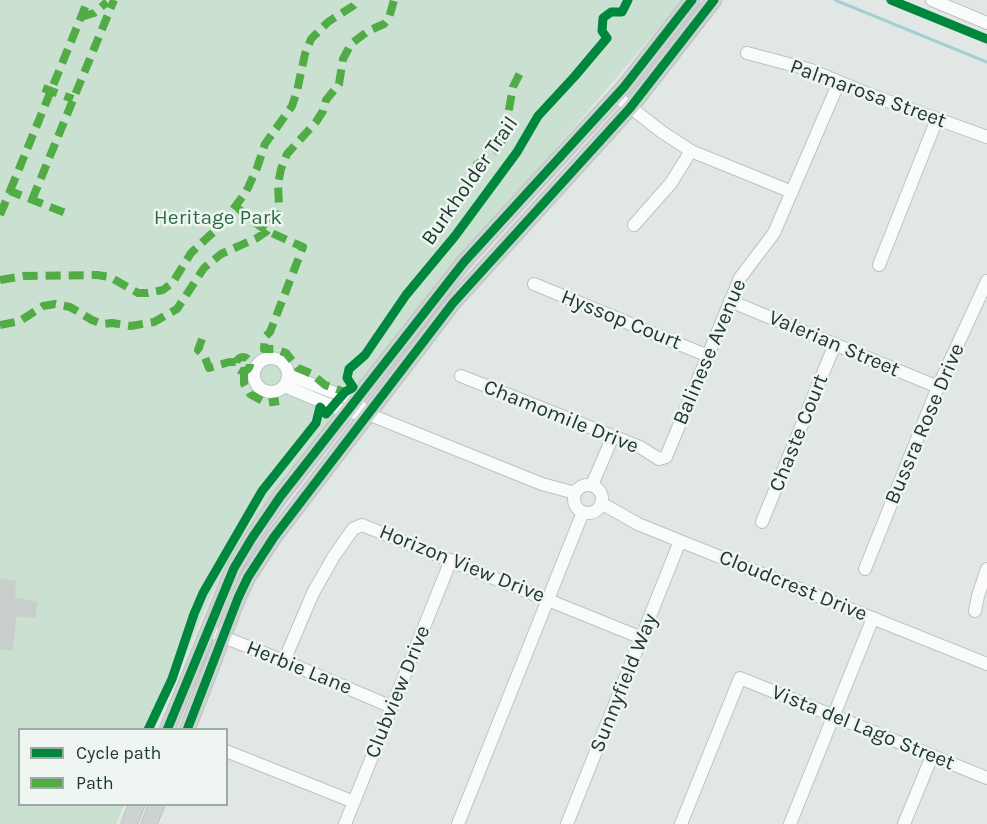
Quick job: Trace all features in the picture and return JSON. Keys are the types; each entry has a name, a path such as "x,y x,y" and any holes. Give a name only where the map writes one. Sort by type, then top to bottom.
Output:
{"main road":[{"path":"167,728 234,568 252,538 303,466 464,262 616,96 692,0"},
{"path":"187,728 238,598 260,557 476,275 630,108 714,0"},
{"path":"129,824 136,806"},
{"path":"149,824 156,806"}],"street":[{"path":"932,0 987,23"},
{"name":"Palmarosa Street","path":"747,53 811,70 987,137"},
{"name":"Balinese Avenue","path":"659,459 666,457 740,278 774,233 839,82"},
{"path":"616,96 662,132 691,151 792,192"},
{"path":"879,265 937,119"},
{"path":"634,225 670,183 691,151"},
{"name":"Bussra Rose Drive","path":"866,569 938,387 987,281"},
{"name":"Hyssop Court","path":"534,284 708,356"},
{"name":"Valerian Street","path":"730,301 938,387"},
{"name":"Chaste Court","path":"762,522 835,344"},
{"name":"Chamomile Drive","path":"461,376 640,447 659,459"},
{"path":"286,380 542,484 575,493"},
{"path":"592,486 612,436"},
{"path":"582,486 592,486 598,490 601,503 594,511 583,512 575,504 575,493 582,486"},
{"name":"Cloudcrest Drive","path":"601,503 638,524 987,664"},
{"path":"458,824 583,512"},
{"name":"Horizon View Drive","path":"284,661 313,593 347,538 353,530 362,525 642,638"},
{"name":"Sunnyfield Way","path":"567,824 680,541"},
{"name":"Clubview Drive","path":"345,824 451,560"},
{"path":"975,611 987,569"},
{"path":"790,824 873,618"},
{"name":"Herbie Lane","path":"206,631 392,707"},
{"name":"Vista del Lago Street","path":"681,824 740,678 987,778"},
{"path":"228,752 354,802"},
{"path":"904,824 932,756"}],"green space":[{"name":"Heritage Park","path":"0,0 683,0 515,196 240,541 209,600 155,728 18,728 18,806 124,806 116,824 0,824"}],"building":[{"path":"0,579 16,581 14,598 37,602 35,617 16,616 12,650 0,649"}],"waterway":[{"path":"835,0 987,62"}],"marked path":[{"path":"10,191 88,0"},
{"path":"32,200 114,0"},
{"path":"0,280 24,276 97,275 110,277 138,293 163,290 173,282 191,253 223,223 246,192 265,144 292,106 311,39 328,22 353,6 358,0"},
{"path":"0,325 20,321 43,306 55,304 70,307 102,324 131,326 154,322 177,309 204,268 221,254 267,231 276,218 279,205 278,184 287,154 316,122 323,111 326,100 339,84 343,59 351,44 368,31 384,24 389,18 394,0"},
{"path":"81,17 94,13 107,2"},
{"path":"475,166 493,153 504,137 513,87 521,71"},
{"path":"43,88 73,99"},
{"path":"0,215 10,191 68,214"},
{"path":"236,206 267,231 303,247 270,332 265,337 264,349 275,349 286,353 298,368 312,374 325,385 345,392"},
{"path":"202,339 198,350 204,355 209,368 236,362"},
{"path":"240,357 246,357 250,364 246,371 240,371 236,367 236,361 240,357"},
{"path":"244,371 244,384 250,394 266,403 279,401"}],"cycle path":[{"name":"Burkholder Trail","path":"149,728 172,679 203,593 262,491 316,423 320,407 326,414 345,392 353,387 347,378 349,369 365,355 406,295 455,236 517,152 538,116 607,38 602,31 603,18 611,12 622,12 628,0"},
{"path":"168,728 234,568 280,497 464,262 624,87 692,0"},
{"path":"188,728 238,598 248,577 274,537 453,303 630,108 714,0"},
{"path":"891,0 987,39"}]}
